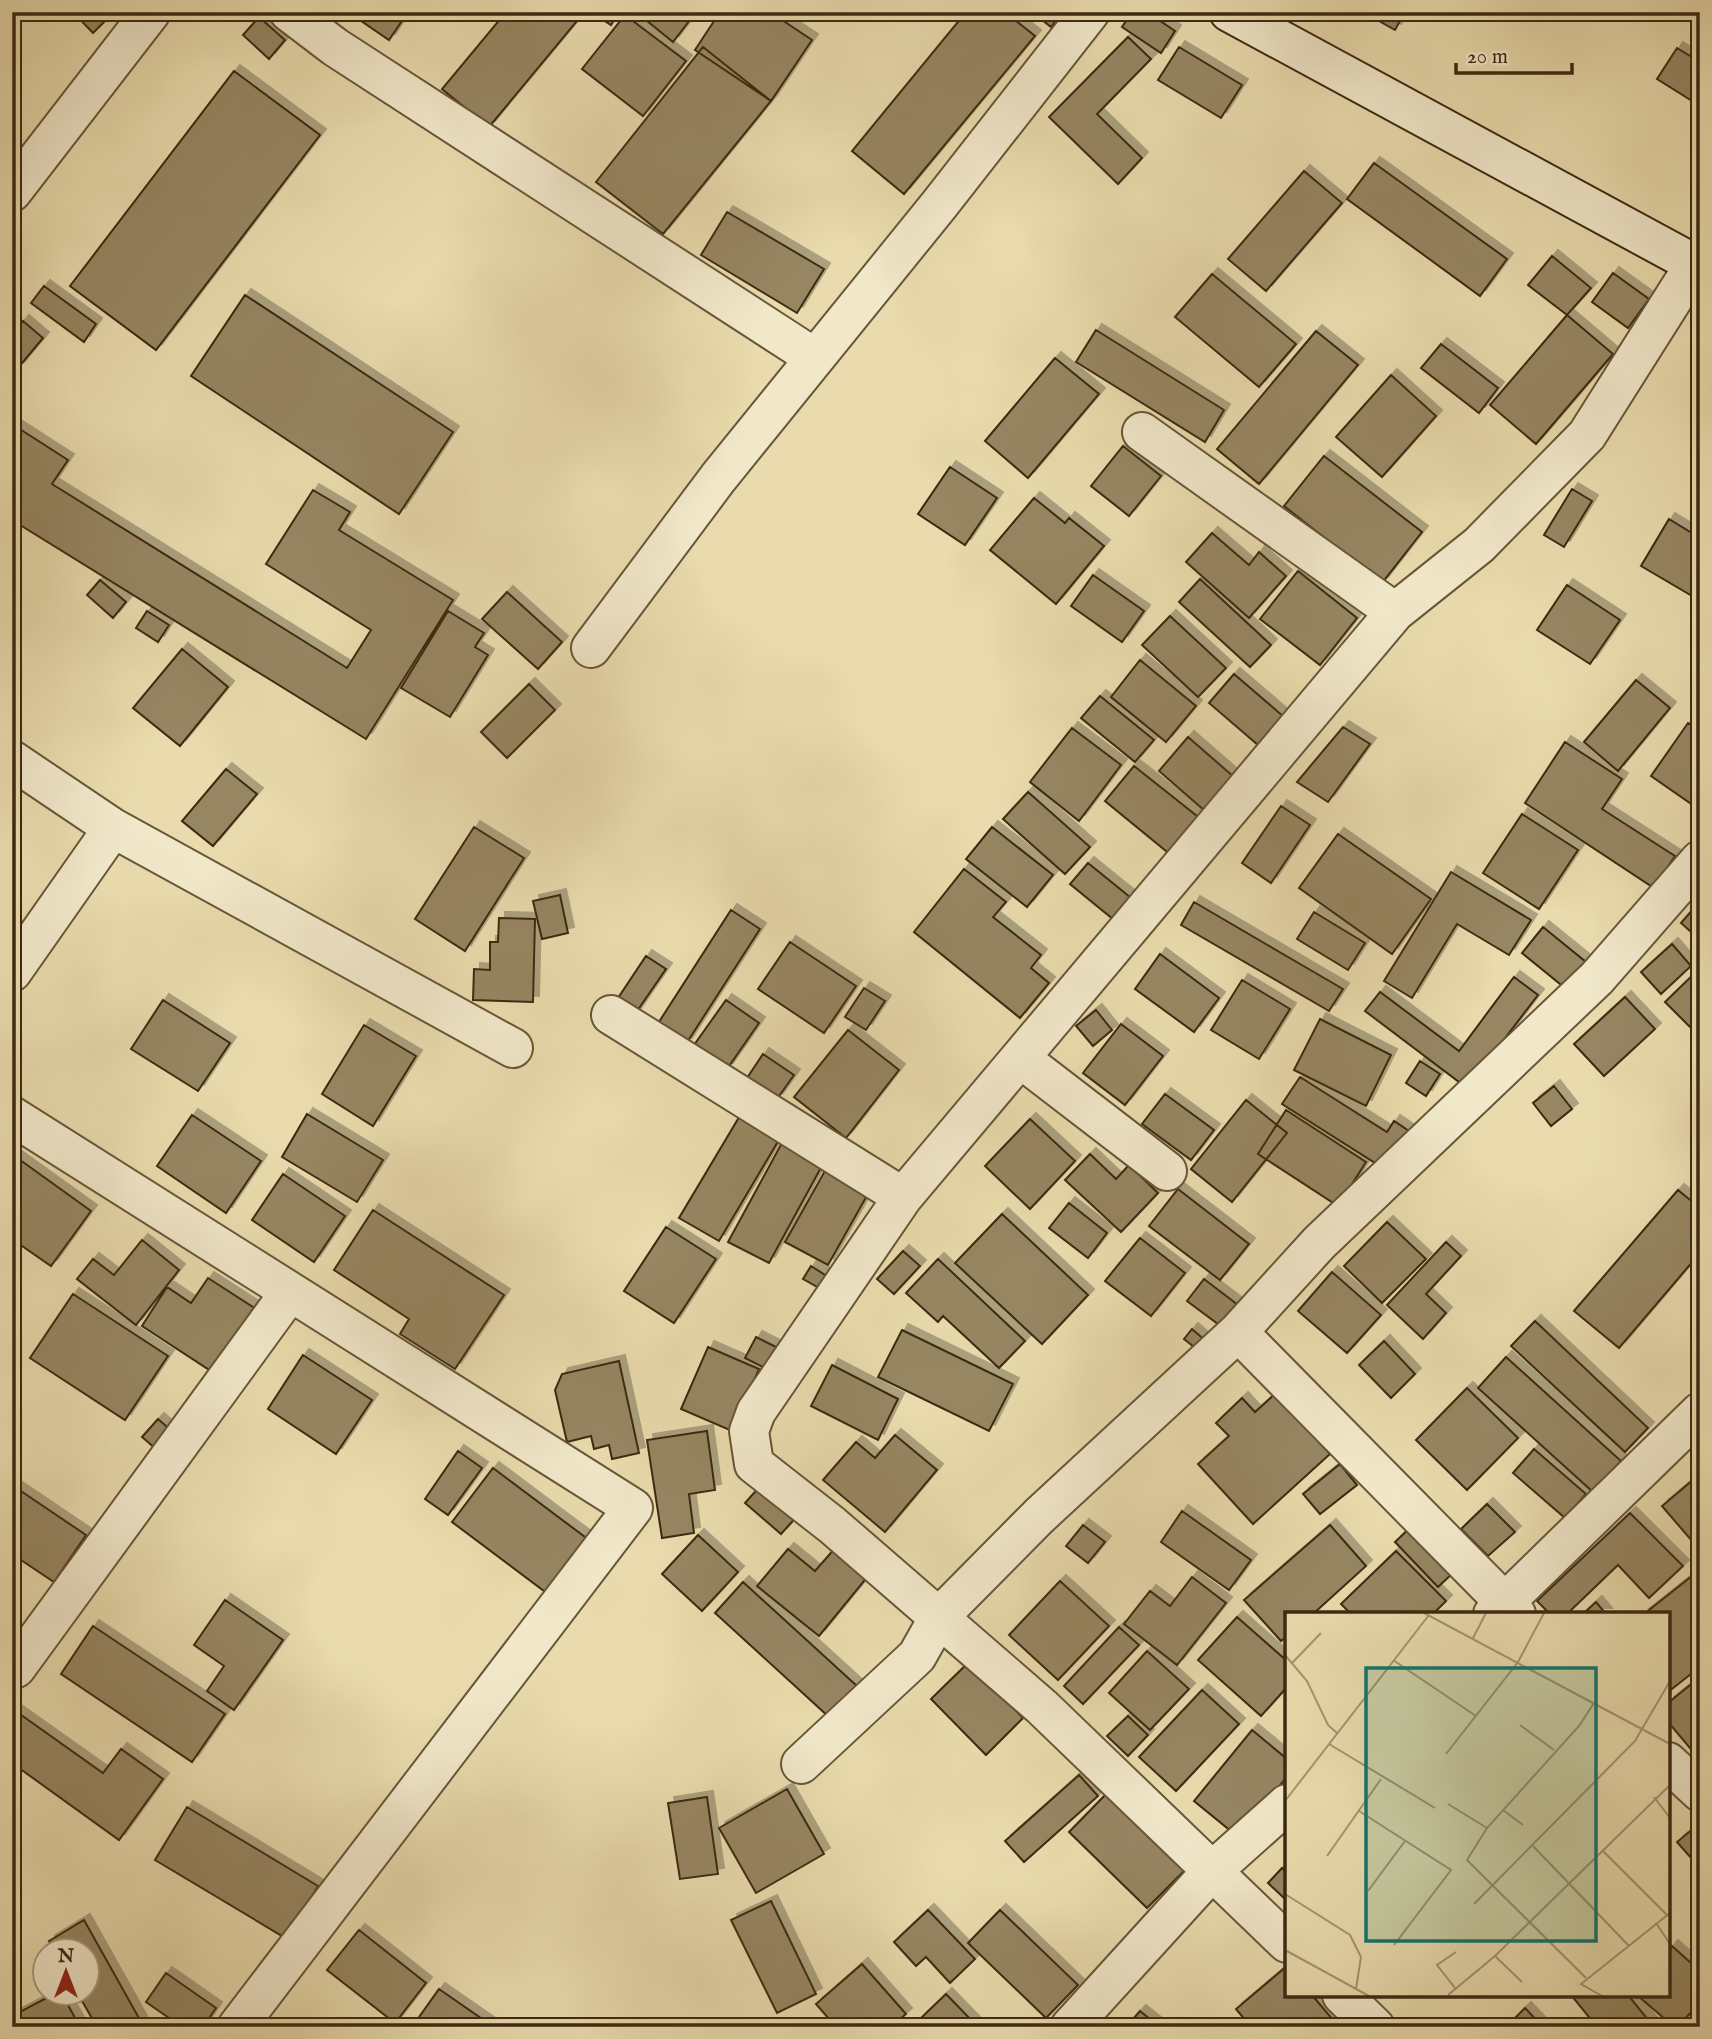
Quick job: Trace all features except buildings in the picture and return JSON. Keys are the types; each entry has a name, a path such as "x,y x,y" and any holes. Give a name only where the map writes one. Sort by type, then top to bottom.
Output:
{"street":[{"path":"12,192 151,12"},
{"path":"289,12 335,47 815,358"},
{"path":"591,648 718,478 1090,12"},
{"path":"1229,12 1698,265 1587,435 1479,545 1395,612 902,1197 755,1412 748,1431 748,1446 754,1464 832,1525 1042,1707 1285,1941"},
{"path":"1142,432 1395,612"},
{"path":"12,760 113,828 513,1048"},
{"path":"12,972 113,828"},
{"path":"801,1764 871,1695 916,1656 939,1617 1039,1516 1238,1332 1319,1243 1597,978 1700,860"},
{"path":"611,1015 902,1197"},
{"path":"1020,1058 1167,1171"},
{"path":"12,1116 633,1508 237,2027"},
{"path":"16,1668 290,1292"},
{"path":"1238,1332 1505,1610 1700,1412"},
{"path":"1670,1764 1700,1793"},
{"path":"1070,2027 1211,1872 1285,1806"},
{"path":"1344,1997 1375,2027"}]}
